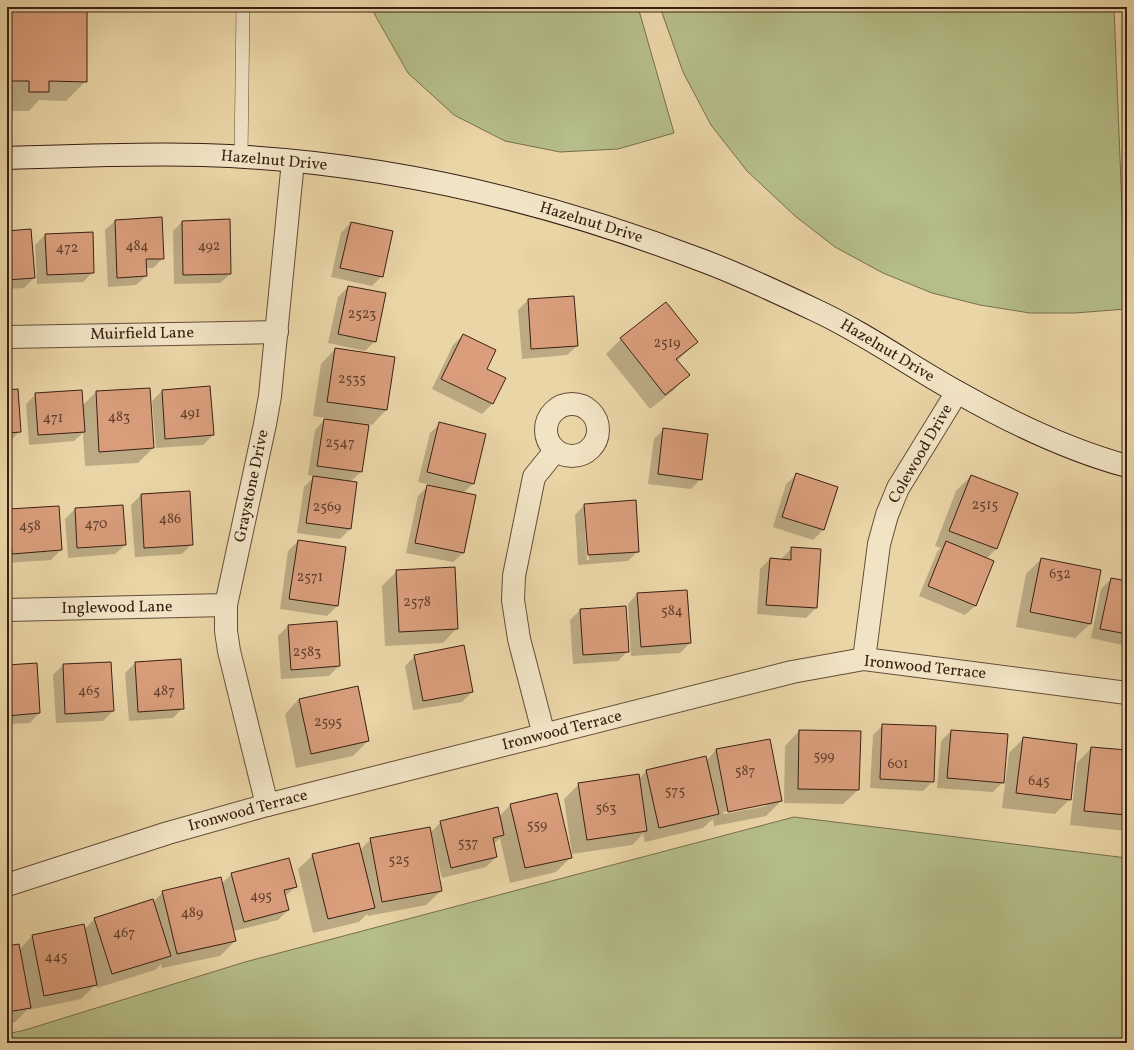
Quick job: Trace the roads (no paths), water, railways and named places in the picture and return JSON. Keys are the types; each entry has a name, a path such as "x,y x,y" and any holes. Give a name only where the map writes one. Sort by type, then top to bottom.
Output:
{"street":[{"name":"Hazelnut Drive","path":"7,158 155,154 204,155 293,161 363,169 468,188 559,212 633,235 703,260 830,317 899,356 957,392 1039,434 1086,454 1127,466"},
{"name":"Graystone Drive","path":"267,805 229,650 226,631 226,605 270,396 293,161"},
{"name":"Muirfield Lane","path":"7,337 277,332"},
{"name":"Colewood Drive","path":"864,659 879,544 887,515 898,488 957,392"},
{"path":"544,735 519,639 513,600 514,576 534,476 555,451"},
{"name":"Inglewood Lane","path":"7,610 226,605"},
{"name":"Ironwood Terrace","path":"7,885 168,833 267,805 792,672 864,659 1127,693"}],"lane":[{"path":"241,157 243,7"}]}
